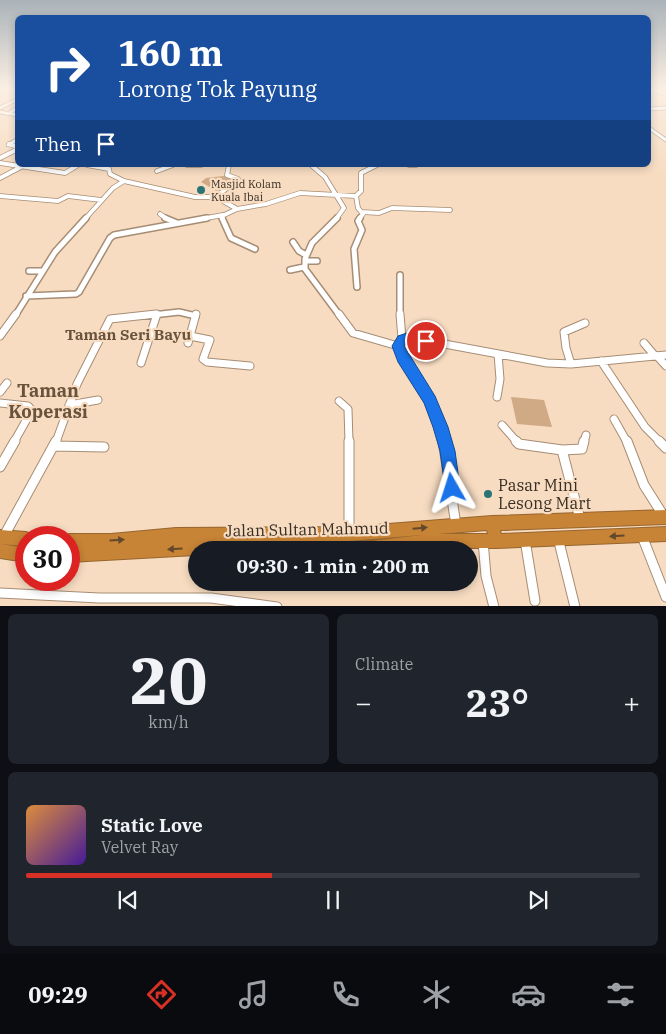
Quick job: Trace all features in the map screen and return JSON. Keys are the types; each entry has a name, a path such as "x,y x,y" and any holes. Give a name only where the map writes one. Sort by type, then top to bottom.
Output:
{"highway":[{"name":"Jalan Sultan Mahmud","path":"80,541 111,541 176,535 349,534 492,523 665,517"},
{"path":"490,541 492,523"},
{"name":"Jalan Sultan Mahmud","path":"80,554 185,548 364,549 433,542 666,534"},
{"path":"2,537 15,538"},
{"path":"0,552 15,554"}],"street":[{"path":"651,129 666,140"},
{"path":"15,141 8,145 15,147"},
{"path":"0,158 15,150"},
{"path":"0,163 15,166"},
{"path":"0,178 21,167 65,173 75,167"},
{"path":"99,167 110,169 110,174 124,181 195,197 216,197 237,209"},
{"path":"157,172 168,167"},
{"path":"216,197 238,179 227,175 229,167"},
{"path":"305,261 307,248 319,233 329,228 344,206 325,177 313,167"},
{"path":"26,296 76,294 110,238 223,215 237,209 266,204 300,194 356,196 361,191 361,173 373,167"},
{"path":"0,336 10,324 55,252 101,200 113,188 124,181"},
{"path":"0,196 58,201 68,196 101,200"},
{"path":"356,196 358,208 362,212 380,213 392,208 450,210"},
{"path":"357,287 354,249 362,230 358,220 362,212"},
{"path":"160,214 167,220 180,223"},
{"path":"223,215 224,226 231,238 255,249"},
{"path":"293,242 353,333 400,343 412,338 547,363 571,364 666,355"},
{"path":"290,270 305,261 317,261"},
{"path":"29,271 42,271"},
{"path":"400,275 400,343 403,358 430,400 440,427 447,451 456,525"},
{"path":"2,537 54,446 77,384 110,320 179,312 196,314 189,340 210,340 203,359 207,362 250,366"},
{"path":"141,363 157,314"},
{"path":"571,364 566,352 567,345 564,332 586,323"},
{"path":"644,343 666,366"},
{"path":"497,397 500,379 498,354"},
{"path":"602,361 645,426 666,448"},
{"path":"0,392 7,383"},
{"path":"69,405 98,400"},
{"path":"339,401 348,408 349,418 349,534"},
{"path":"0,403 28,406 32,410 0,467"},
{"path":"614,419 628,443 644,485 665,517"},
{"path":"502,425 519,444 562,450 582,449 586,435"},
{"path":"54,446 104,447"},
{"path":"562,450 580,519"},
{"path":"641,534 666,597"},
{"path":"558,538 575,606"},
{"path":"525,540 535,600"},
{"path":"490,541 486,576 494,606"},
{"path":"0,593 97,598 189,597 236,600 277,606"}],"shaded area":[{"path":"223,176 234,178 218,192 201,182 206,178"},
{"path":"511,397 544,400 552,427 517,424"}],"place":[{"name":"Masjid Kolam Kuala Ibai","path":"201,190"},
{"name":"Pasar Mini Lesong Mart","path":"488,494"}],"district":[{"name":"Taman Seri Bayu","path":"128,334"},
{"name":"Taman Koperasi","path":"48,400"}],"route":[{"path":"426,341 407,338 402,339 398,346 403,358 430,400 447,451 452,488"}]}
